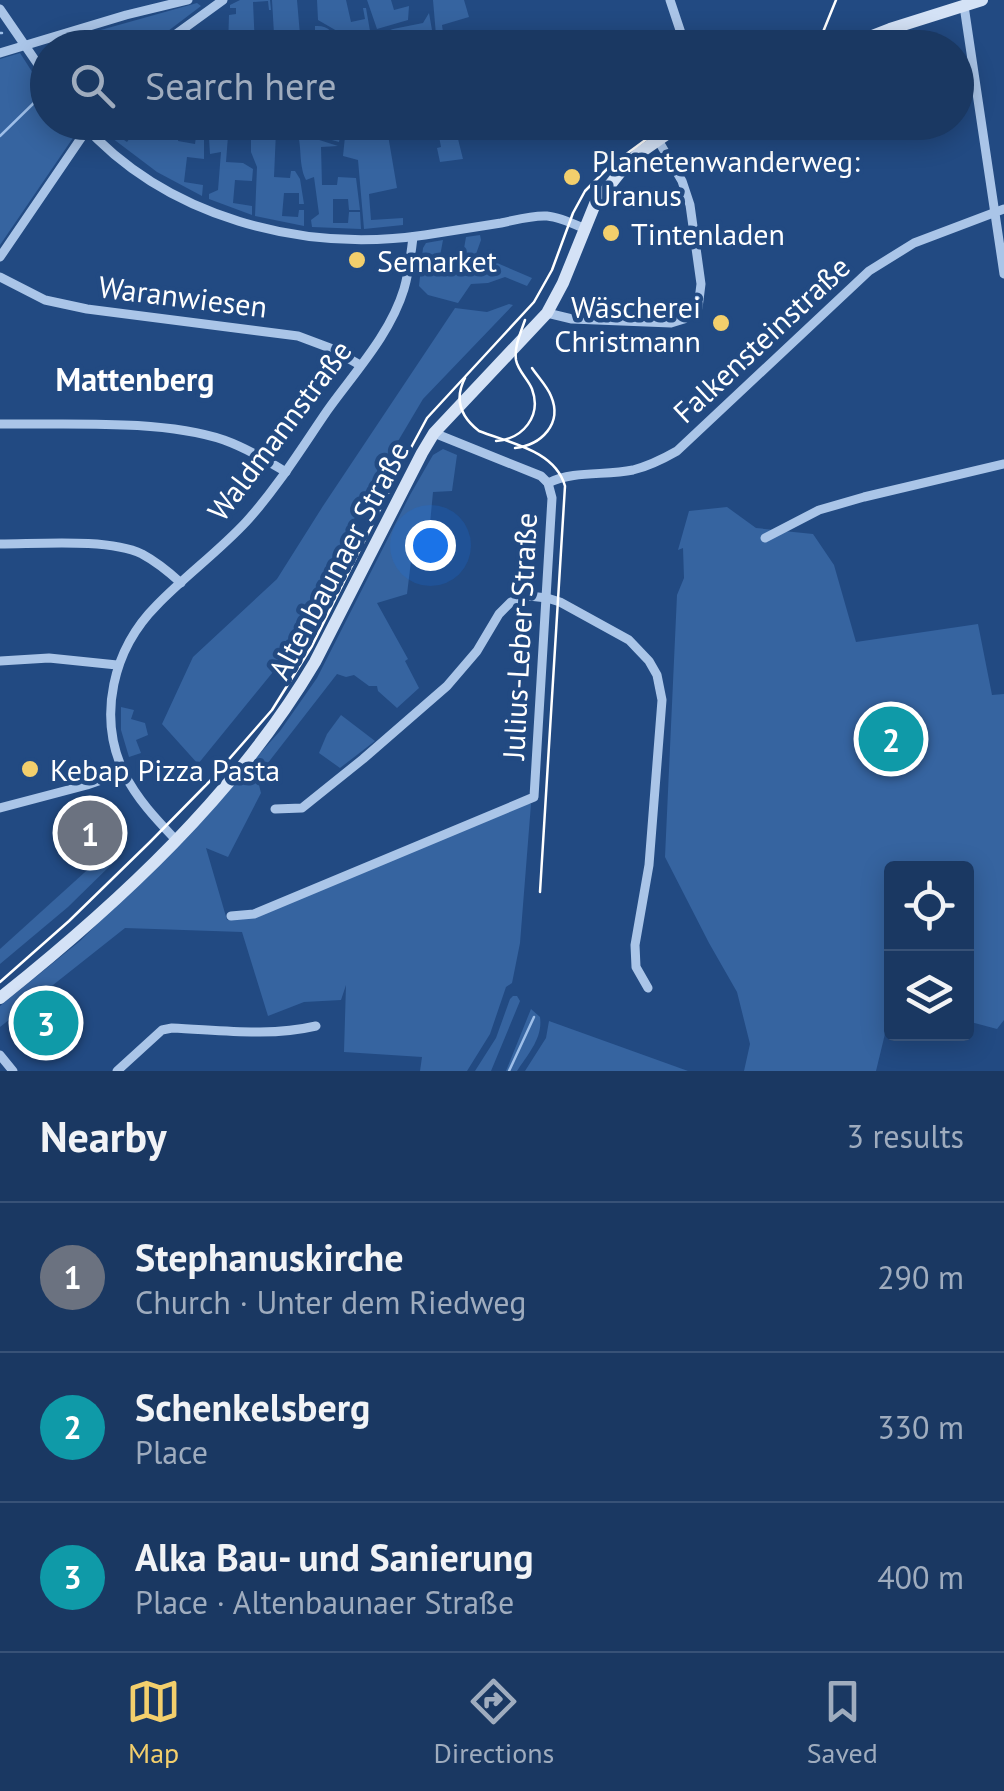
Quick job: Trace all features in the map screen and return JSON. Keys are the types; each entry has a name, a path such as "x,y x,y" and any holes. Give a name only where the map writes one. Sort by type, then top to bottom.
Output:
{"main road":[{"path":"886,30 982,0"},
{"name":"Altenbaunaer Straße","path":"0,998 90,923 175,839 227,782 296,694 434,433 547,313 595,204 620,170 658,140"}],"street":[{"path":"77,30 188,0"},
{"path":"670,0 680,30"},
{"path":"181,30 220,1"},
{"path":"964,6 968,30"},
{"path":"0,9 30,54"},
{"path":"0,52 30,44"},
{"path":"974,63 1000,211 1004,274"},
{"path":"0,257 77,140"},
{"path":"104,140 143,175 203,210 278,232 337,239 413,237 546,216 584,228"},
{"path":"547,313 572,320 671,323 698,308 701,284 690,205 682,181 658,140"},
{"name":"Falkensteinstraße","path":"548,482 572,474 635,470 677,451 869,271 914,243 1000,211"},
{"name":"Waldmannstraße","path":"175,839 142,803 124,772 111,711 117,665 138,626 155,606 248,520 385,331 404,291 413,237"},
{"name":"Waranwiesen","path":"0,277 45,300 87,310 298,336 360,365"},
{"path":"0,424 150,427 193,432 242,448 286,472"},
{"name":"Julius-Leber-Straße","path":"231,916 254,914 534,797 552,498 548,482 528,470 434,433"},
{"path":"765,538 818,510 1004,464"},
{"path":"0,544 108,545 140,553 181,582"},
{"path":"275,808 302,808 409,720 458,674 511,602 529,596 547,598 629,640 649,661 661,687 649,865 635,949 636,967 648,988"},
{"path":"0,661 49,658 117,665"},
{"path":"0,808 124,772"},
{"path":"116,1071 162,1030 268,1032 316,1026"},
{"path":"0,1055 13,1071"}],"shaded area":[{"path":"240,0 270,0 271,10 268,1 253,2 254,30 229,30 229,15 236,14 236,8 230,5"},
{"path":"272,0 297,0 300,30 274,30"},
{"path":"317,0 346,0 351,22 365,19 366,8 370,30 335,30 318,20"},
{"path":"367,0 391,0 394,10 409,6 408,20 377,29"},
{"path":"433,0 464,0 469,17 436,30"},
{"path":"197,3 201,6 169,30 101,30"},
{"path":"429,13 432,30 390,30 393,29 423,23"},
{"path":"20,53 30,69 30,140 72,140 0,245 0,59"},
{"path":"115,140 178,140 195,144 196,140 204,140 204,159 187,157 184,182 203,185 202,196 157,172"},
{"path":"209,140 228,140 226,162 243,163 253,169 252,181 235,180 233,203 252,206 252,215 209,199 209,194 218,190 221,152 210,154"},
{"path":"251,140 276,140 274,177 290,178 291,171 295,171 304,204 299,204 299,193 284,193 282,216 298,217 299,210 304,210 304,226 255,216 257,167"},
{"path":"299,140 319,140 338,146 321,147 322,185 337,185 338,177 356,178 360,210 349,210 348,199 333,199 333,223 348,223 349,212 360,212 361,229 312,227 311,220 319,214 314,177 306,180"},
{"path":"345,140 389,140 397,188 369,194 371,220 403,218 403,225 364,229 358,160 343,156"},
{"path":"440,140 458,140 463,159 440,162 437,148 441,147"},
{"path":"480,235 476,254 532,278 527,286 505,277 471,284 458,303 428,295 419,286 426,243 443,240 440,256 431,255 428,268 467,276 470,262 462,260 466,237"},
{"path":"513,305 423,399 366,495 286,656 198,764 162,724 193,657 277,579 455,308 487,312"},
{"path":"443,449 457,455 452,491 433,492 430,524 412,553 407,594 377,603 419,688 397,708 377,686 369,686 354,675 337,674 257,777 261,793 228,857 206,848 227,920 255,917 531,804 520,943 512,983 506,987 490,1034 467,1071 420,1071 422,1057 344,1052 346,985 341,1000 304,1002 268,1016 242,932 125,928 0,1027 0,1006 80,941 186,836 280,731 317,678 433,455"},
{"path":"727,507 756,528 813,534 834,565 856,642 978,624 992,695 1004,694 1004,1020 997,1029 974,1023 974,861 884,861 884,1038 876,1071 744,1071 750,1044 737,992 665,857 677,595 684,578 683,548 678,550 689,511"},
{"path":"121,707 134,710 131,719 145,723 148,735 136,740 141,753 129,757 121,730"},
{"path":"341,715 375,741 340,768 319,753"},
{"path":"116,844 118,858 68,907 0,964 0,949"},
{"path":"513,996 520,1001 491,1071 475,1071 496,1038"},
{"path":"531,1009 540,1017 537,1039 517,1071 506,1071"},
{"path":"549,1021 688,1071 525,1071 546,1038"}],"waterway":[{"path":"0,136 30,107"},
{"path":"509,1071 534,1017"}],"tram line":[{"path":"824,30 836,0"},
{"path":"0,982 150,842 272,710 312,646 427,418 534,302 585,191 645,140"},
{"path":"496,441 522,431 532,417 532,389 516,360 525,320"},
{"path":"515,448 541,438 554,416 549,392 532,368"},
{"path":"465,378 460,400 473,426 541,456 552,464 565,486 540,892"}],"place":[{"name":"Planetenwanderweg: Uranus","path":"572,177"},
{"name":"Tintenladen","path":"611,233"},
{"name":"Semarket","path":"357,260"},
{"name":"Wäscherei Christmann","path":"721,323"},
{"name":"Schenkelsberg","path":"891,739"},
{"name":"Kebap Pizza Pasta","path":"30,769"},
{"name":"Stephanuskirche","path":"90,833"},
{"name":"Alka Bau- und Sanierung","path":"46,1023"}],"district":[{"name":"Mattenberg","path":"135,379"}]}
